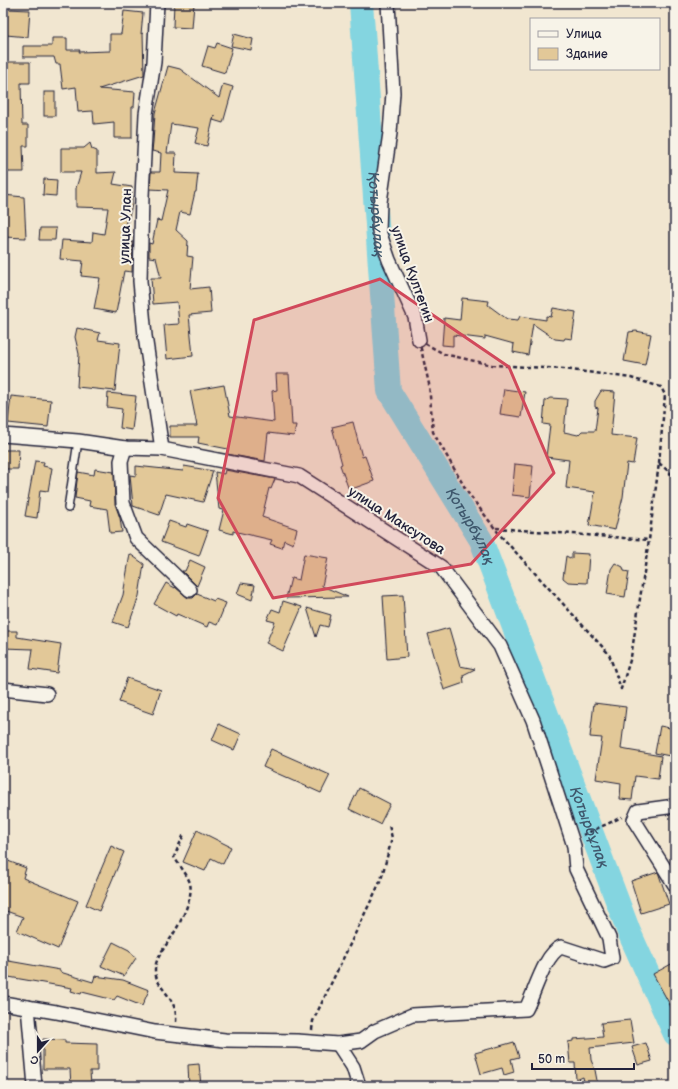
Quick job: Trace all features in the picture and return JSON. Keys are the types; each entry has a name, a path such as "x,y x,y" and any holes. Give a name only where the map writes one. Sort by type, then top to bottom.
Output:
{"street":[{"name":"улица Улан","path":"157,3 154,62 146,122 142,196 140,281 145,336 162,449"},
{"name":"улица Култегин","path":"388,3 393,93 390,133 380,202 379,231 389,260 415,317 419,340"},
{"name":"улица Максутова","path":"3,435 78,440 125,448 162,449 299,476 378,525 441,567 500,646 533,720 574,846 576,869 609,938 612,958 604,961 561,948 556,950 542,970 534,994 526,1009 412,1015 375,1031 361,1042 338,1044"},
{"path":"125,448 122,461 123,503 136,538 190,590"},
{"path":"3,689 47,694"},
{"path":"675,806 638,811 634,820 675,885"},
{"path":"3,1003 176,1034 225,1040 338,1044 353,1068 359,1086"},
{"path":"28,1007 35,1086"}],"lane":[{"path":"68,508 78,440"}],"path":[{"path":"419,340 444,354 492,365 564,369 631,378 661,387 665,395 659,463 649,540 631,657 621,689 609,654 495,528 468,493 433,432 429,384 419,340"},
{"path":"659,463 675,477"},
{"path":"495,528 649,540"},
{"path":"310,1042 313,1021 381,880 392,838 389,825"},
{"path":"580,837 604,825"},
{"path":"176,1034 174,1003 158,981 155,968 161,953 180,922 191,890 189,881 174,857 184,834"}],"highlighted area":[{"path":"380,279 509,367 554,473 471,564 273,598 218,498 254,320"}],"building":[{"path":"174,3 194,4 192,28 173,27"},
{"path":"7,9 30,10 28,37 6,35"},
{"path":"124,11 143,13 141,34 143,33 144,75 99,89 135,92 134,107 132,107 132,138 114,138 114,122 94,124 93,111 78,112 76,87 63,89 60,64 56,64 54,57 23,57 23,46 52,46 52,38 67,38 67,50 80,50 79,52 110,51 110,34 121,34"},
{"path":"234,34 253,39 251,50 231,46"},
{"path":"217,43 232,48 225,73 202,66 208,46 215,48"},
{"path":"3,62 30,62 30,83 21,83 22,125 28,125 28,146 23,146 24,172 3,172"},
{"path":"168,66 180,69 219,98 223,84 233,87 223,123 213,120 214,115 207,146 195,143 199,128 171,124 167,153 176,153 175,173 198,174 196,192 190,214 180,212 176,230 188,241 187,256 193,257 190,289 209,287 211,313 189,315 193,356 167,359 164,325 179,324 177,302 153,304 151,278 161,278 156,258 149,257 149,243 152,244 157,220 161,221 168,190 150,189 151,172 160,172 161,153 152,151 155,113"},
{"path":"44,92 55,92 55,116 44,116"},
{"path":"90,143 92,149 97,151 97,173 116,172 113,184 132,187 132,204 128,222 126,221 124,241 133,242 132,272 124,271 116,313 94,309 100,278 81,276 83,261 60,259 62,240 92,242 93,232 104,234 108,208 76,207 76,188 81,172 61,172 61,148 84,148"},
{"path":"44,179 57,180 56,196 43,195"},
{"path":"3,195 24,197 26,238 3,237"},
{"path":"40,228 56,228 55,240 39,240"},
{"path":"462,298 489,301 488,305 507,319 518,320 520,316 546,320 546,316 551,317 553,308 576,312 572,339 555,339 533,324 528,355 513,352 514,344 485,336 485,339 453,335 453,346 442,345 444,318 460,320"},
{"path":"77,328 100,333 98,340 120,343 115,391 77,387 79,354 75,337"},
{"path":"636,331 651,334 645,365 624,361 629,332"},
{"path":"276,374 289,374 292,425 296,425 294,436 268,433 265,461 227,454 228,449 198,443 199,437 170,437 170,426 197,426 190,391 224,385 230,416 274,422 272,391 277,390"},
{"path":"504,389 525,392 521,417 500,414"},
{"path":"601,391 615,392 611,435 637,438 633,464 627,463 623,497 615,530 589,525 595,492 566,488 569,460 546,457 550,425 543,424 545,401 550,398 567,399 564,432 578,435 582,431 595,431 598,408 595,407 595,401"},
{"path":"108,393 136,396 132,430 120,428 122,409 107,407"},
{"path":"11,396 51,400 48,427 8,423"},
{"path":"353,422 362,457 365,456 374,481 349,490 340,465 342,464 332,427"},
{"path":"3,450 19,450 18,469 3,469"},
{"path":"35,461 44,462 43,466 52,468 48,491 40,490 37,518 25,516"},
{"path":"515,464 533,466 530,497 512,495"},
{"path":"136,466 183,471 184,466 213,471 203,502 166,494 159,515 133,506 130,475 136,476"},
{"path":"95,469 114,472 115,504 120,518 122,532 110,533 107,509 89,506 90,501 75,498 78,472 94,475"},
{"path":"225,470 275,479 271,489 269,488 262,517 297,529 293,544 284,540 282,548 270,544 272,540 233,531 233,534 219,530 224,510 219,509 215,472 224,474"},
{"path":"169,521 186,527 187,524 208,531 199,556 161,542"},
{"path":"572,553 589,554 587,583 568,582 563,578 566,556 572,559"},
{"path":"130,554 144,564 139,596 128,627 113,622 123,595"},
{"path":"304,554 328,558 322,586 348,597 286,598 291,578 299,580"},
{"path":"190,560 205,567 197,586 182,571 185,571"},
{"path":"615,563 623,567 624,571 629,572 625,597 607,594 611,569"},
{"path":"166,583 175,587 188,598 193,598 197,594 214,601 215,599 226,603 217,625 209,622 207,627 177,614 176,616 154,604"},
{"path":"241,583 255,585 252,600 237,594"},
{"path":"403,595 407,657 387,659 383,596"},
{"path":"283,601 302,607 283,651 266,643 275,622 267,620 272,609 280,612"},
{"path":"307,608 331,615 328,627 320,625 316,637"},
{"path":"449,628 460,666 475,669 463,675 464,683 444,690 428,634"},
{"path":"3,631 17,631 17,637 61,644 57,673 30,669 33,649 3,648"},
{"path":"127,678 161,690 153,714 119,702"},
{"path":"594,703 626,707 621,749 661,756 658,779 635,776 632,800 620,799 621,783 596,779 602,738 590,737"},
{"path":"219,724 241,734 234,750 212,740"},
{"path":"660,726 675,729 675,757 655,753"},
{"path":"271,749 330,775 321,793 263,767"},
{"path":"359,788 390,804 380,824 349,809"},
{"path":"197,830 231,847 223,864 211,858 205,871 183,862"},
{"path":"111,846 124,852 99,911 86,905"},
{"path":"3,859 26,868 23,878 78,901 58,949 17,931 23,917 3,910"},
{"path":"658,872 669,904 641,913 631,881"},
{"path":"113,942 129,950 136,958 124,976 101,966"},
{"path":"3,960 60,970 60,972 93,982 95,976 123,980 149,990 142,1006 117,996 114,1000 82,992 81,994 71,991 72,988 3,976"},
{"path":"675,962 675,1014 653,974"},
{"path":"630,1020 634,1043 590,1048 591,1060 595,1070 598,1086 585,1086 583,1077 576,1080 575,1063 570,1063 568,1042 573,1041 573,1039 603,1037 601,1023"},
{"path":"43,1039 65,1040 65,1043 97,1044 97,1071 90,1071 91,1086 71,1086 70,1069 43,1069"},
{"path":"514,1042 519,1057 511,1059 514,1072 504,1075 502,1068 481,1074 475,1053"},
{"path":"646,1043 652,1061 638,1065 632,1047"},
{"path":"199,1064 201,1086 189,1086 188,1065"}],"waterway":[{"name":"Қотырбұлақ","path":"361,3 389,391 481,540 629,932 675,1034"}]}
